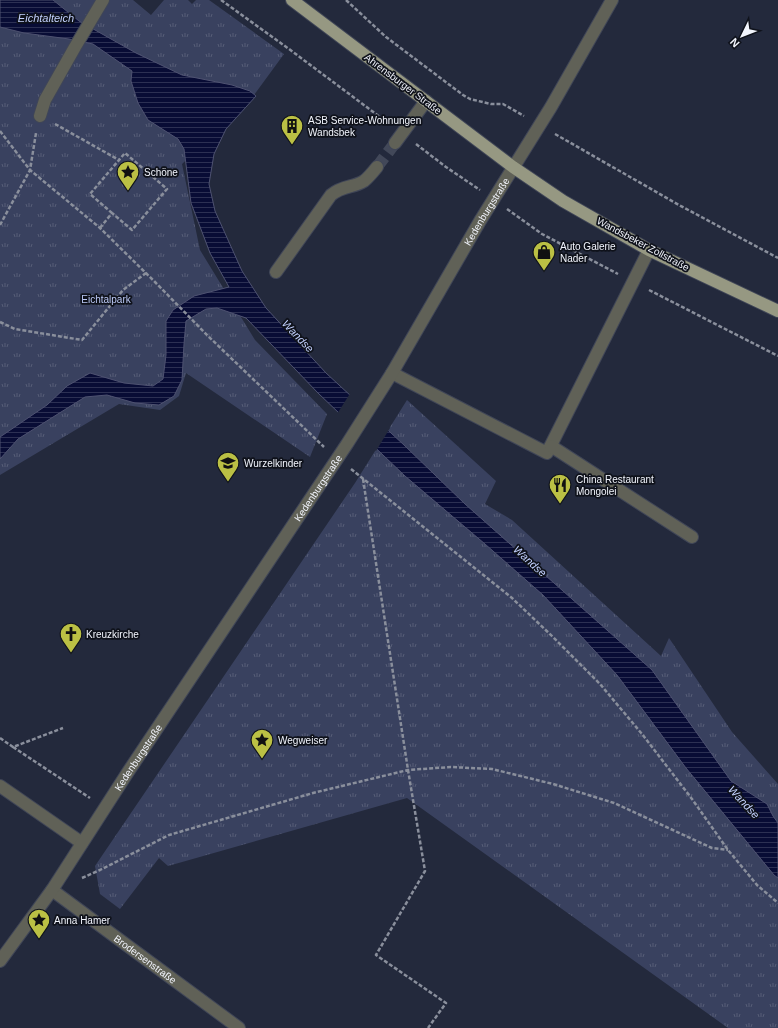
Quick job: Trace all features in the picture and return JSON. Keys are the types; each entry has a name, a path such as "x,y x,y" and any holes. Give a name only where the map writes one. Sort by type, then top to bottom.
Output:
{"main road":[{"name":"Ahrensburger Straße","path":"292,0 513,168"},
{"name":"Wandsbeker Zollstraße","path":"513,168 563,201 649,250 778,312"}],"street":[{"path":"40,116 45,100 103,0"},
{"name":"Kedenburgstraße","path":"0,961 52,890 347,444 392,373 493,200 551,107 612,0"},
{"path":"398,138 426,101"},
{"path":"276,272 331,195 342,188 363,182 377,167"},
{"path":"392,373 547,453 649,250"},
{"path":"551,446 692,537"},
{"path":"0,786 82,843"},
{"name":"Brodersenstraße","path":"52,890 239,1028"}],"path":[{"path":"221,0 289,49 398,138 446,167 542,234 778,356"},
{"path":"346,0 386,37 463,95 470,99 491,104 503,104 577,148 778,258"},
{"path":"0,225 30,170 32,152 40,116 119,160"},
{"path":"0,131 30,170 100,228 208,336 322,445"},
{"path":"125,153 167,189 132,230 112,213 90,194 125,153"},
{"path":"100,228 112,213"},
{"path":"0,322 15,329 82,340 123,290 146,273"},
{"path":"351,469 512,598 600,684 642,734 692,799 728,850 757,885 778,904"},
{"path":"363,478 425,871 376,955 446,1003 428,1028"},
{"path":"13,747 63,728"},
{"path":"0,738 105,808"},
{"path":"79,879 169,835 313,793 408,770 451,767 492,769 553,784 614,803 712,848 728,850"}],"green space":[{"name":"Eichtalpark","path":"53,0 133,0 151,15 164,0 188,0 192,4 196,0 209,0 284,54 254,95 182,164 200,250 255,340 327,414 310,457 186,373 179,396 160,410 119,404 0,475 0,27 24,33 79,21"},
{"path":"407,400 496,481 485,504 512,520 661,656 669,638 732,732 778,784 778,1028 728,1028 407,798 168,866 159,858 120,909 100,894 95,866 355,483"}],"water":[{"path":"0,0 53,0 79,21 136,53 182,75 232,85 250,91 256,96 226,129 214,154 209,184 215,211 242,271 266,308 326,373 465,504 652,670 731,781 767,804 778,823 778,878 686,768 617,675 543,595 405,476 318,393 246,318 217,308 206,309 186,321 182,380 174,396 159,405 135,403 107,395 85,397 18,439 0,459 0,437 47,405 67,386 90,373 124,383 153,386 163,379 166,355 166,321 173,310 194,296 229,287 210,253 191,203 184,149 178,139 148,120 138,103 131,81 132,71 93,44 24,33 0,27"}],"pier":[{"path":"351,392 390,428 376,451 337,414"}],"tunnel":[{"path":"377,167 395,143"}],"place":[{"name":"ASB Service-Wohnungen Wandsbek","path":"292,146"},
{"name":"Schöne","path":"128,192"},
{"name":"Auto Galerie Nader","path":"544,272"},
{"name":"Wurzelkinder","path":"228,482"},
{"name":"China Restaurant Mongolei","path":"560,504"},
{"name":"Kreuzkirche","path":"71,654"},
{"name":"Wegweiser","path":"262,760"},
{"name":"Anna Hamer","path":"39,940"}],"water label":[{"name":"Eichtalteich","path":"46,18"},
{"name":"Wandse","path":"298,336"},
{"name":"Wandse","path":"530,561"},
{"name":"Wandse","path":"744,802"}]}
